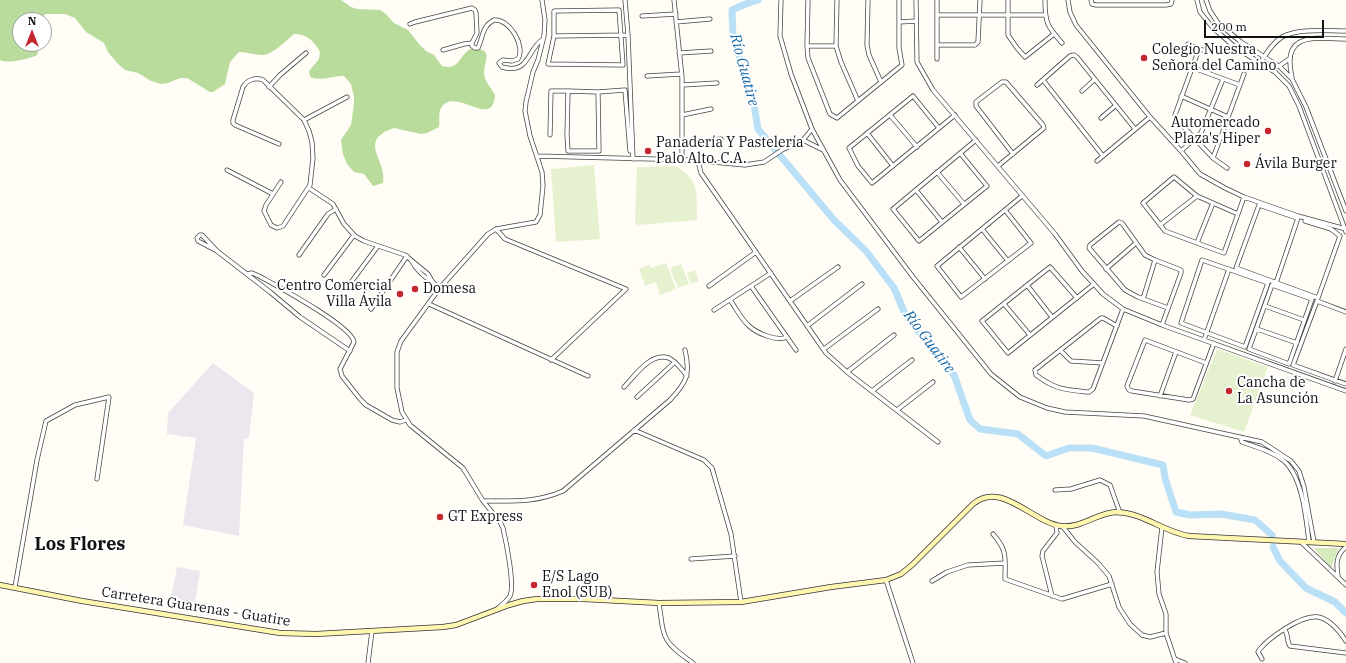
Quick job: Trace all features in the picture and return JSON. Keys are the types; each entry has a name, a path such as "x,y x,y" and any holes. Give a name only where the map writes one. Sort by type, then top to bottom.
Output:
{"main road":[{"name":"Carretera Guarenas - Guatire","path":"0,585 98,604 275,633 316,634 456,625 523,601 549,598 659,603 741,602 831,587 886,580 901,574 912,566 973,504 984,496 995,496 1006,499 1056,525 1063,527 1079,524 1108,513 1120,512 1134,515 1162,528 1189,536 1346,545"}],"street":[{"path":"494,611 510,596 512,585 503,528 483,501 463,468 425,438 406,420 402,412 396,388 397,352 401,341 439,289 488,234 496,229 536,222 540,215 544,186 538,156 533,148 530,136 526,102 543,40 545,20 542,0"},
{"path":"625,0 628,35 633,159"},
{"path":"674,0 682,74 682,160"},
{"path":"781,0 780,36 791,74 812,129 840,180 913,277 991,374 1020,397 1047,408 1065,412 1144,416 1262,442 1292,461 1299,471 1304,487 1311,542"},
{"path":"808,0 808,58 830,114 837,118 902,65 899,48 899,0"},
{"path":"837,0 836,46 841,62 858,101"},
{"path":"868,0 867,45 869,55 881,82"},
{"path":"916,0 917,62 933,90 1054,234 1082,271 1103,294 1123,309 1162,325 1346,391"},
{"path":"937,0 937,59"},
{"path":"937,45 975,44 978,42 980,0"},
{"path":"1008,0 1008,36 1025,57 1054,34"},
{"path":"1045,0 1046,23 1062,43"},
{"path":"1068,0 1070,12 1076,25 1150,117 1200,174 1224,188 1244,197 1298,217"},
{"path":"1091,0 1092,4 1096,5 1166,5 1170,4 1172,0"},
{"path":"1198,0 1200,12 1213,28 1236,48 1283,79 1293,92 1346,230"},
{"path":"1206,0 1210,11 1218,23 1241,42 1279,66 1292,78"},
{"path":"410,24 472,8 476,13 477,34 472,43"},
{"path":"619,10 623,64 548,64 554,36 554,11 619,10"},
{"path":"642,16 676,14"},
{"path":"937,15 1045,15"},
{"path":"676,22 710,19"},
{"path":"472,43 474,48 478,48 487,25 494,20 502,21 511,30 519,43 520,53 518,59 512,61 502,60 499,63 502,67 512,68 527,62 534,48 543,40"},
{"path":"899,22 916,21"},
{"path":"1260,63 1278,40 1292,33 1346,31"},
{"path":"554,36 628,35"},
{"path":"1346,39 1303,40 1292,50 1289,59 1292,78 1306,107 1346,211"},
{"path":"443,50 472,43"},
{"path":"1188,44 1205,52"},
{"path":"807,46 836,46"},
{"path":"1199,49 1191,67 1175,115 1178,121 1213,158 1227,168"},
{"path":"680,54 711,51"},
{"path":"269,87 280,75 306,54"},
{"path":"1037,86 1070,56 1077,57 1135,130"},
{"path":"1266,67 1272,68 1279,66 1289,59"},
{"path":"1191,67 1240,85"},
{"path":"647,76 682,74"},
{"path":"1213,158 1244,74"},
{"path":"279,144 235,125 232,121 246,83 251,80 258,78 263,80 304,120 311,134 313,152 311,183 283,226 278,228 271,225 264,211 265,206 281,182"},
{"path":"1181,151 1201,133 1223,79"},
{"path":"1043,80 1103,156"},
{"path":"1082,91 1094,80"},
{"path":"998,166 1013,154 1044,128 1006,82 1002,82 976,102 976,106 1013,154"},
{"path":"682,85 717,83"},
{"path":"550,135 551,91 598,92 625,90 630,151"},
{"path":"568,91 568,151 599,151"},
{"path":"598,92 599,158"},
{"path":"939,128 913,96 848,148 858,166 872,183 955,115"},
{"path":"1181,96 1228,117"},
{"path":"304,120 347,97"},
{"path":"1101,118 1115,106"},
{"path":"682,115 711,109"},
{"path":"890,114 916,147"},
{"path":"1097,161 1150,117"},
{"path":"538,156 682,160 745,165 764,162 782,150 803,140 812,129"},
{"path":"867,133 893,166"},
{"path":"682,142 721,139"},
{"path":"803,140 824,150"},
{"path":"960,153 987,186 918,241 893,209 937,172 960,153 976,140"},
{"path":"698,161 700,173 824,349 847,372 938,442"},
{"path":"226,170 273,194"},
{"path":"937,172 964,204"},
{"path":"1238,214 1197,196 1174,177 1143,203 1165,231 1224,252 1238,214 1244,197"},
{"path":"309,188 331,202 344,224 354,235 361,240 407,256 428,274 439,289"},
{"path":"916,190 942,222"},
{"path":"1005,210 1031,243 961,297 937,266 959,247 1022,196"},
{"path":"1160,225 1197,196"},
{"path":"1197,243 1213,203"},
{"path":"1305,221 1330,229 1340,236 1317,298 1236,268 1259,205 1346,230"},
{"path":"299,255 328,214 336,209"},
{"path":"1276,283 1298,217"},
{"path":"1162,325 1181,273 1181,270 1145,255 1122,223 1119,222 1090,245 1089,248 1125,290 1168,308"},
{"path":"496,229 505,239 626,289 551,360"},
{"path":"982,229 1008,261"},
{"path":"217,251 198,241 198,236 202,235 217,251 270,292 300,318 350,351"},
{"path":"324,275 354,235"},
{"path":"1106,268 1136,243"},
{"path":"346,289 378,246"},
{"path":"959,247 985,279"},
{"path":"709,286 756,252"},
{"path":"371,309 407,256"},
{"path":"1143,298 1155,260"},
{"path":"1202,260 1229,269 1268,283 1245,347 1206,334 1181,323 1202,260"},
{"path":"790,301 838,267"},
{"path":"1077,298 1050,267 982,321 1008,353 1052,317 1077,298 1094,284"},
{"path":"1204,340 1229,269"},
{"path":"714,310 771,273"},
{"path":"247,274 253,274 273,284 330,318 354,339 354,342 340,371 366,405 392,420 400,422 406,420"},
{"path":"807,326 862,284"},
{"path":"1027,285 1052,317"},
{"path":"1272,285 1312,299 1289,364 1249,349 1264,306 1272,285"},
{"path":"751,286 796,350"},
{"path":"730,300 748,326 754,330 776,339 786,337"},
{"path":"1346,312 1317,301 1293,365 1346,384"},
{"path":"429,304 588,376"},
{"path":"1004,304 1030,335"},
{"path":"1264,306 1304,320"},
{"path":"824,349 878,309"},
{"path":"1117,326 1101,318 1036,370 1036,375 1052,386 1061,389 1089,392 1093,389 1117,326 1123,309"},
{"path":"1257,329 1297,343"},
{"path":"847,372 894,335"},
{"path":"1206,363 1145,340 1127,386 1129,390 1132,391 1189,400 1193,399 1214,343"},
{"path":"1333,386 1346,349"},
{"path":"483,501 535,500 550,497 563,491 678,392 684,385 687,376 688,362 685,350"},
{"path":"1060,350 1071,361 1103,363"},
{"path":"1160,396 1176,352"},
{"path":"1264,361 1266,356"},
{"path":"1270,363 1272,357"},
{"path":"624,387 644,365 651,360 659,358 669,358 675,362 687,376"},
{"path":"872,391 912,360"},
{"path":"637,397 675,362"},
{"path":"897,410 933,382"},
{"path":"14,587 37,460 46,421 76,405 109,397 97,479"},
{"path":"634,430 704,460 712,468 731,534 741,602"},
{"path":"1240,437 1242,442 1269,452 1283,461 1292,470 1301,496 1311,542"},
{"path":"1055,490 1071,489 1100,480 1110,485 1120,512"},
{"path":"1052,596 1042,556 1043,551 1057,533 1056,525"},
{"path":"1063,527 1075,542 1098,563 1109,576 1118,607 1130,624 1142,636 1150,637 1166,633"},
{"path":"1162,528 1157,572 1159,594 1166,614 1166,633 1176,661 1185,663"},
{"path":"993,534 1001,543 1005,555 1005,579 1062,599 1112,584"},
{"path":"1298,542 1346,585"},
{"path":"1338,577 1336,562 1340,552 1346,545"},
{"path":"691,559 735,556"},
{"path":"932,581 947,572 968,564 1005,563"},
{"path":"886,580 913,663"},
{"path":"659,603 664,635 667,641 673,648 693,663"},
{"path":"1262,659 1258,652 1273,636 1303,620 1317,617 1323,619 1340,632 1346,641"},
{"path":"1284,629 1286,631 1290,646 1346,652"},
{"path":"368,663 372,631"}],"shaded area":[{"path":"213,363 254,393 249,438 244,439 239,536 183,525 196,438 167,434 168,413"},
{"path":"177,567 200,571 194,608 170,603"}],"green space":[{"path":"0,0 341,0 357,9 380,10 394,23 408,30 426,51 434,55 442,66 448,67 455,65 470,49 479,49 484,51 486,54 484,73 485,78 495,95 493,105 488,109 481,109 455,101 447,102 440,110 439,127 427,133 421,134 394,128 383,133 377,139 375,145 383,175 383,183 373,186 364,174 354,172 347,164 343,154 341,140 351,125 354,103 351,84 344,76 335,76 323,79 310,77 309,71 319,59 320,52 313,41 303,35 294,34 279,47 266,55 239,52 230,62 225,84 213,92 210,92 187,78 180,78 161,84 151,81 138,73 125,70 108,52 104,43 86,32 75,18 65,14 52,14 52,12 12,12 12,52 38,53 36,56 18,61 0,60"},
{"path":"594,165 600,239 556,242 551,169"},
{"path":"676,166 690,177 696,188 697,220 636,224 637,167"},
{"path":"666,263 676,289 660,295 656,282 645,286 639,269 649,265 651,268"},
{"path":"681,264 689,284 678,288 670,268"},
{"path":"695,270 699,281 691,284 687,273"},
{"name":"Cancha de La Asunción","path":"1217,349 1268,367 1244,432 1190,415"},
{"path":"1314,548 1339,548 1331,568"}],"waterway":[{"name":"Río Guatire","path":"758,0 732,10 733,37 752,93 758,129 834,220 866,251 894,288 906,316 954,375 970,420 980,429 1018,434 1046,456 1069,448 1092,448 1163,465 1165,478 1176,512 1190,515 1221,514 1255,520 1272,535"},
{"name":"Río Guatire","path":"1273,547 1280,561 1306,588 1335,602 1346,613"}],"place":[{"name":"Colegio Nuestra Señora del Camino","path":"1144,58"},
{"name":"Automercado Plaza's Hiper","path":"1268,131"},
{"name":"Panadería Y Pastelería Palo Alto. C.A.","path":"648,151"},
{"name":"Ávila Burger","path":"1247,164"},
{"name":"Domesa","path":"415,289"},
{"name":"Centro Comercial Villa Ávila","path":"400,294"},
{"name":"Cancha de La Asunción","path":"1229,391"},
{"name":"GT Express","path":"440,517"},
{"name":"E/S Lago Enol (SUB)","path":"534,585"}],"district":[{"name":"Los Flores","path":"80,545"}]}
